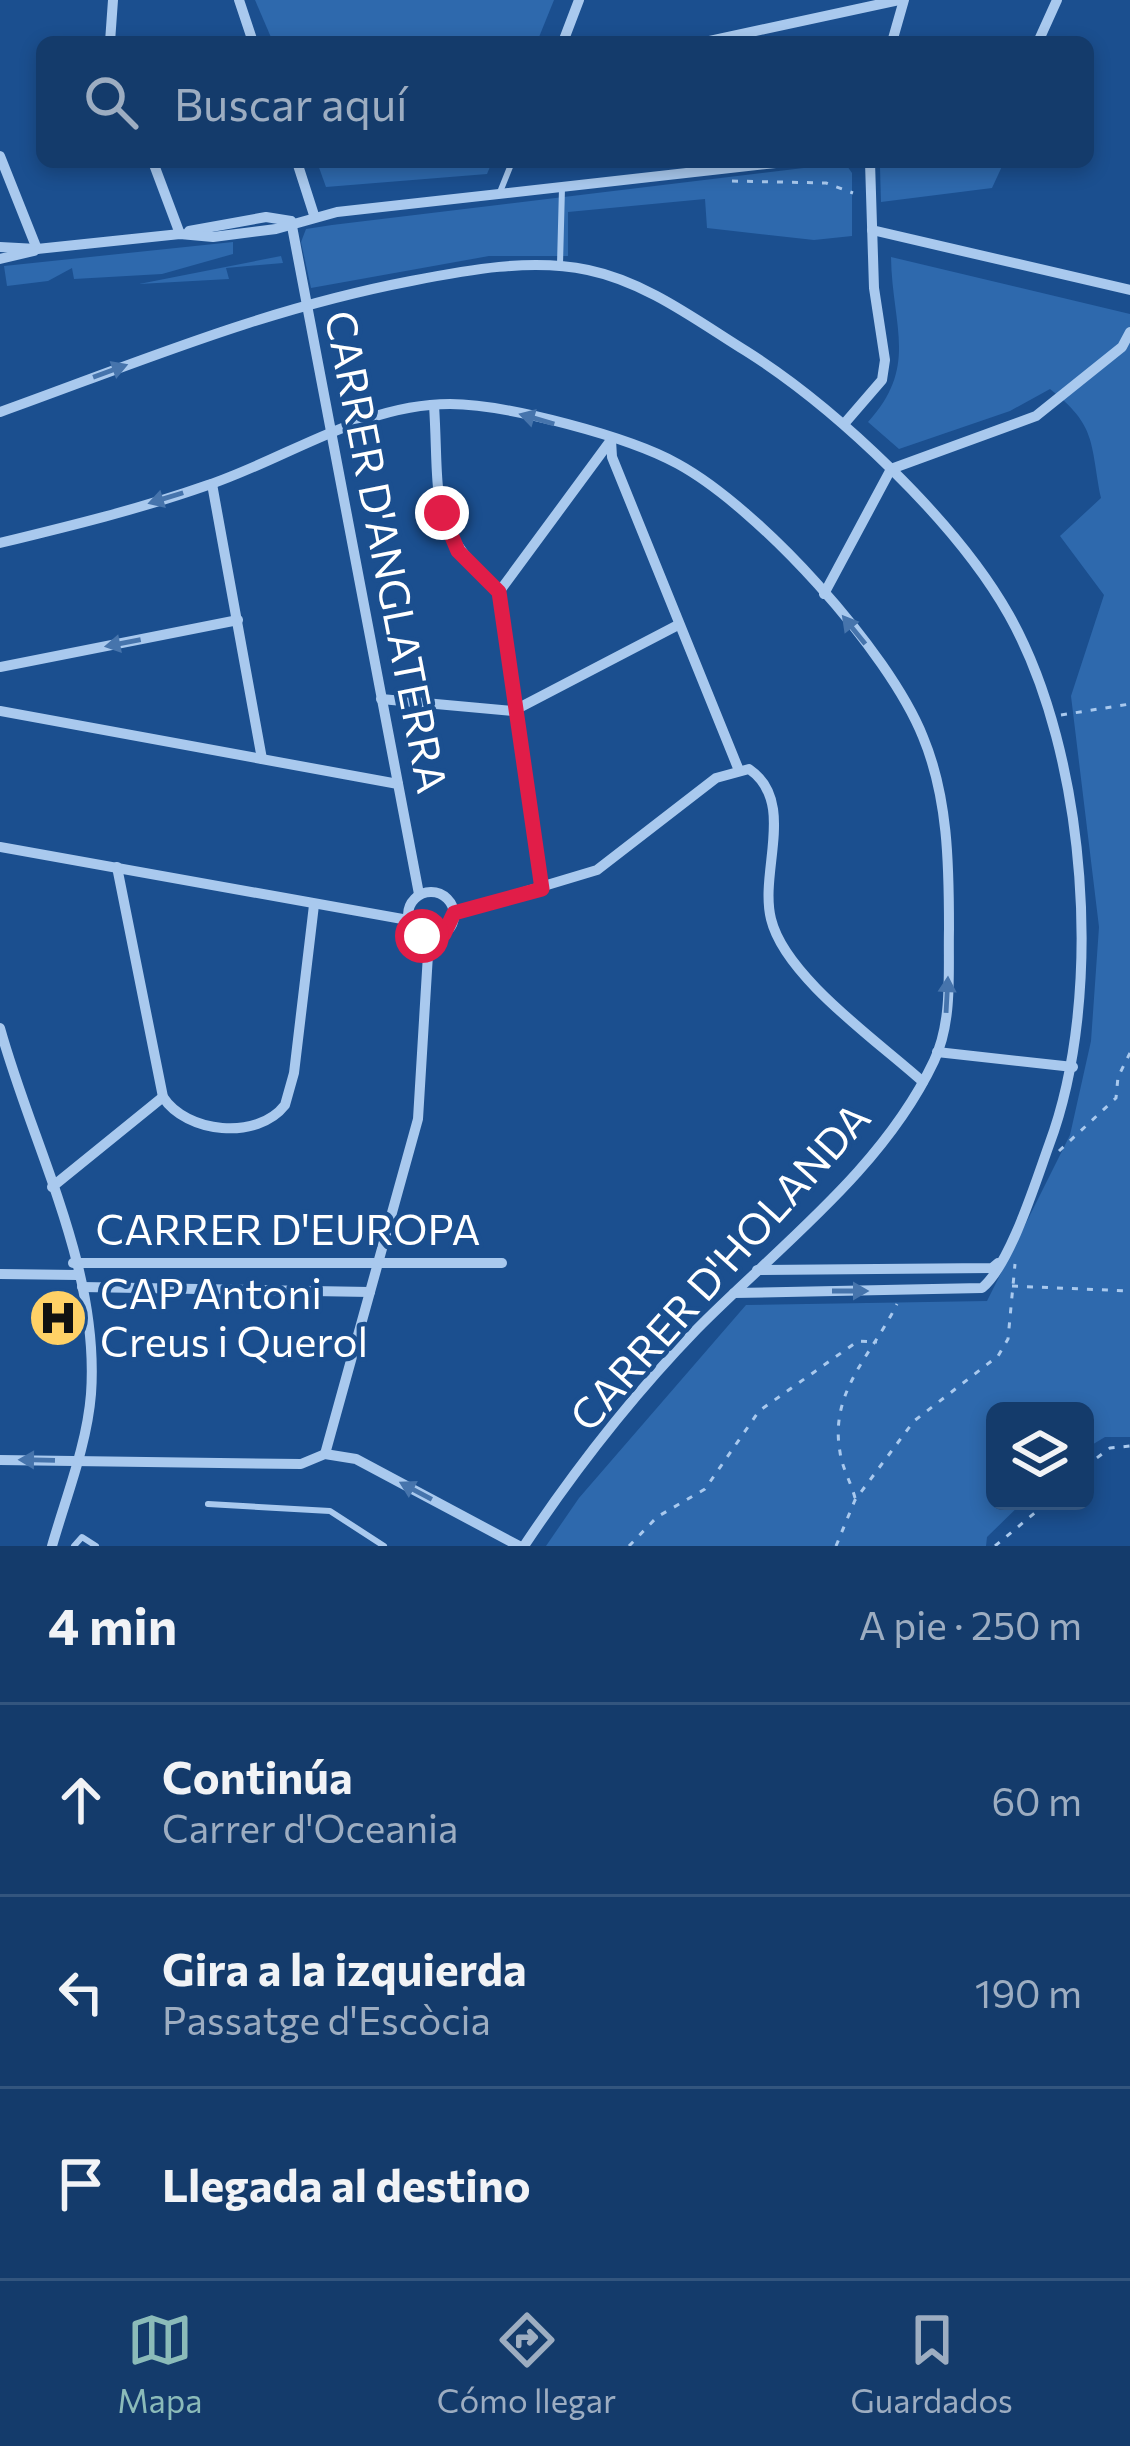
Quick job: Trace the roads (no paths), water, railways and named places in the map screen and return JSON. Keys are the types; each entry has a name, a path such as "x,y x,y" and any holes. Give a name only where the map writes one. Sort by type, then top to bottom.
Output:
{"street":[{"path":"110,36 113,0"},
{"path":"239,0 251,36"},
{"path":"565,36 579,0"},
{"path":"733,36 901,0 893,36"},
{"path":"1041,36 1057,0"},
{"path":"0,156 4,178 37,249"},
{"path":"155,168 180,234"},
{"path":"298,168 314,215"},
{"path":"0,247 37,249 180,234 266,217 291,221 734,168"},
{"path":"844,424 882,380 885,360 870,168"},
{"name":"CARRER D'ANGLATERRA","path":"291,221 419,894"},
{"path":"872,230 1130,290"},
{"path":"0,259 37,249"},
{"path":"0,412 303,303 448,274 560,268 610,276 672,305 795,382 891,469 1002,603 1026,650 1048,718 1069,804 1081,901 1079,1019 1073,1066 1043,1162 1000,1261 982,1288 734,1293"},
{"path":"824,594 891,469 1036,416 1122,347 1130,332"},
{"path":"434,405 445,529 458,551 499,592 542,889"},
{"name":"CARRER D'HOLANDA","path":"0,543 212,484 333,431 434,405 508,410 676,463 710,485 824,594 885,670 922,735 932,765 949,869 947,1005 938,1052 923,1082 861,1167 650,1380 522,1546"},
{"path":"499,592 610,440"},
{"path":"610,440 611,457 739,768 758,775 771,796 775,824 766,883 770,914 781,942 812,982 923,1082"},
{"path":"212,484 262,759"},
{"path":"0,667 238,620"},
{"path":"381,699 513,711 679,625"},
{"path":"0,711 398,784"},
{"path":"454,913 446,897 419,894 409,905 408,920 416,932 429,938 444,934 454,913 597,870 702,788 739,768"},
{"path":"0,848 408,920"},
{"path":"117,867 163,1097 179,1117 209,1126 257,1124 285,1106 294,1073 314,905"},
{"path":"325,1454 423,1095 429,938"},
{"path":"0,1028 78,1275 92,1372 77,1461 52,1546"},
{"path":"938,1052 1073,1066"},
{"path":"52,1187 163,1097"},
{"path":"757,1270 992,1268 1000,1261"},
{"name":"CARRER D'EUROPA","path":"78,1275 502,1263"},
{"name":"CARRER D'EUROPA","path":"0,1274 370,1292"},
{"path":"0,1460 301,1464 325,1454 356,1459 522,1546"}],"lane":[{"path":"499,194 510,168"},
{"path":"560,268 562,188"},
{"path":"208,1504 330,1511 384,1546"},
{"path":"74,1546 82,1537 96,1546"}],"place":[{"name":"CAP Antoni Creus i Querol","path":"58,1318"}]}
